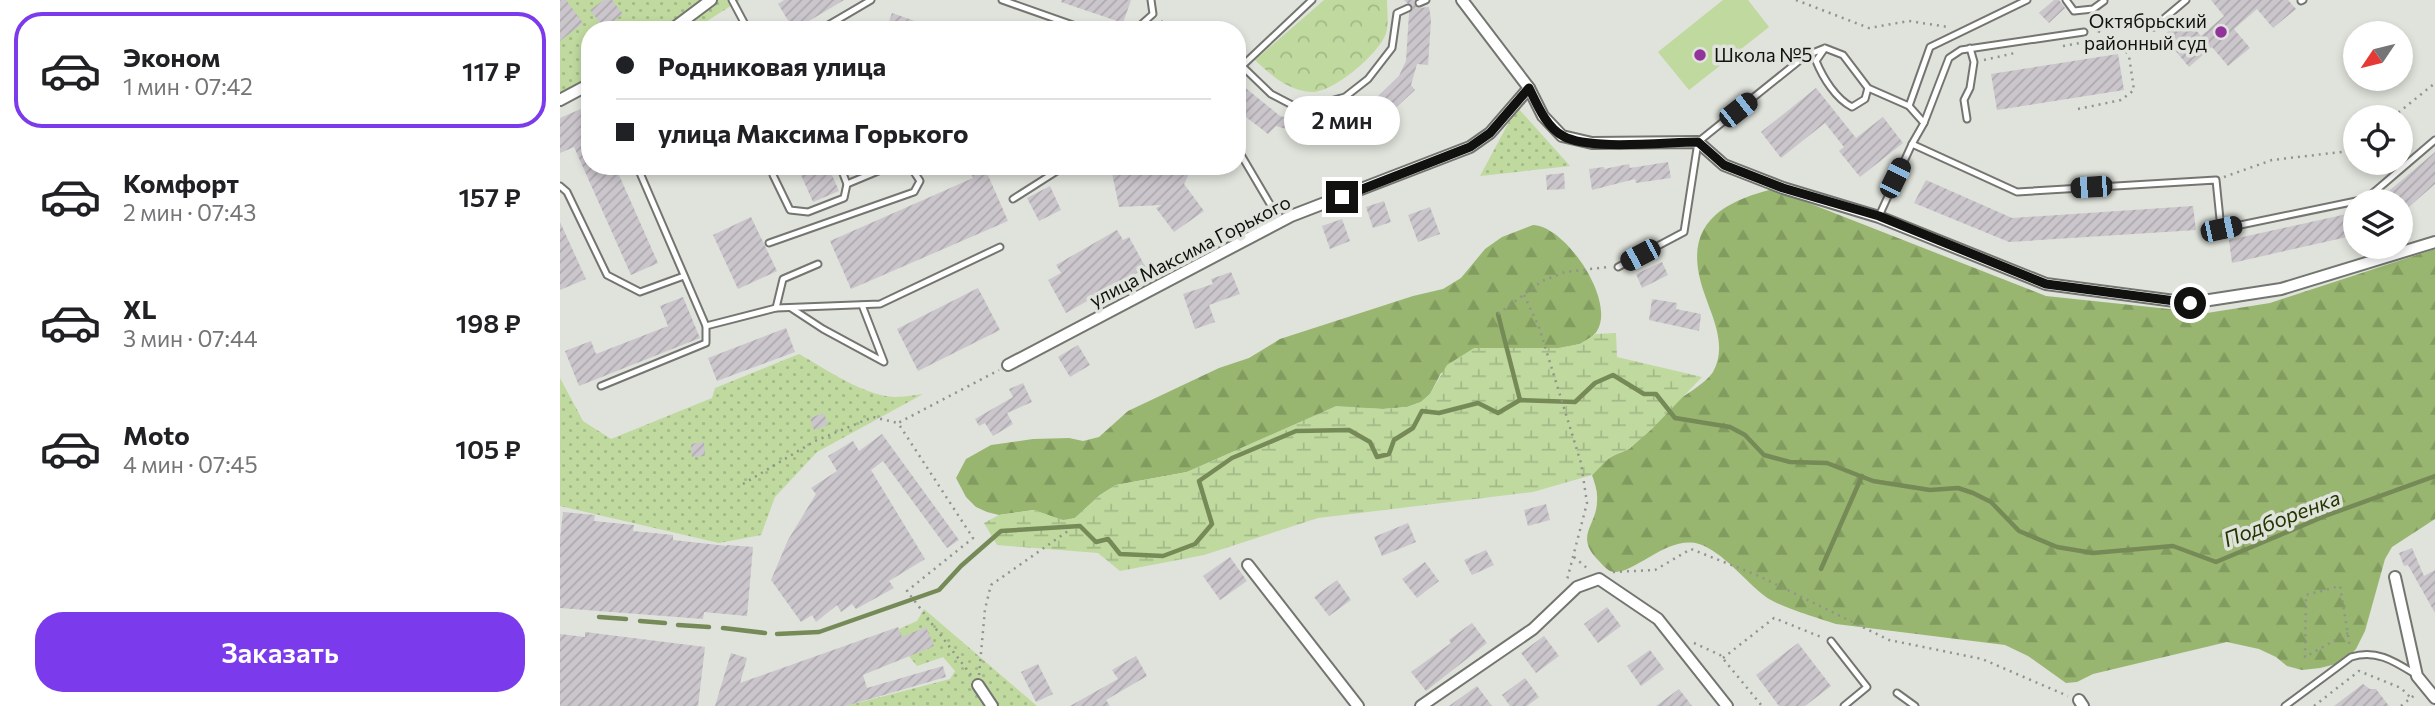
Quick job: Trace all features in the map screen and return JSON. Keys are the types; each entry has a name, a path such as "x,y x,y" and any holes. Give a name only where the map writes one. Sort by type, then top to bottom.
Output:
{"street":[{"path":"683,21 711,0"},
{"path":"1462,0 1529,88 1543,116 1562,136 1592,144 1698,142 1724,165 1783,188 1879,216 2046,284 2190,303 2281,289 2435,242"},
{"name":"улица Максима Горького","path":"1008,365 1280,222 1470,147 1490,133 1529,88"},
{"path":"560,100 581,89"},
{"path":"1248,565 1358,706"},
{"path":"2396,577 2417,676 2435,699"},
{"path":"1421,706 1533,629 1577,587 1599,579 1658,620 1727,706"},
{"path":"978,685 992,706"}],"lane":[{"path":"732,0 743,21"},
{"path":"835,21 871,0"},
{"path":"1002,0 1062,21"},
{"path":"1145,21 1153,14 1151,0"},
{"path":"1246,62 1312,0"},
{"path":"1419,3 1426,0"},
{"path":"1909,106 1930,47 2027,0"},
{"path":"2066,0 2074,11 2093,9 2104,1"},
{"path":"2154,27 2186,0"},
{"path":"1246,70 1271,94 1294,106 1319,104 1345,97 1368,79 1392,48 1397,13 1408,8"},
{"path":"1879,216 1924,123 1948,58 1970,48 2084,32"},
{"path":"1825,48 1816,61 1821,73 1844,103 1852,107 1865,99 1868,88"},
{"path":"1618,267 1684,232 1698,142 1805,56 1825,48 1843,55 1868,88 1909,106 1924,123"},
{"path":"1967,119 1964,100 1970,88 1974,62 1970,48"},
{"path":"1912,144 2017,192 2216,180 2221,229 2366,199 2435,140"},
{"path":"1246,163 1280,222"},
{"path":"601,386 706,344 706,326 641,175"},
{"path":"774,175 790,210 808,212 844,198 847,184 844,175"},
{"path":"847,184 869,175"},
{"path":"769,243 914,192 920,181 916,175"},
{"path":"1013,199 1052,175"},
{"path":"560,186 567,192 607,275 640,292 684,276"},
{"path":"706,326 775,308 880,304 1000,247"},
{"path":"775,308 783,278 818,264"},
{"path":"791,308 884,362 862,304"},
{"path":"1831,641 1867,687 1844,706"},
{"path":"2286,706 2351,657 2364,653 2393,661 2417,676"},
{"path":"1896,693 1915,706"},
{"path":"2426,706 2435,699"}],"path":[{"path":"1796,0 1869,28 1909,21 1965,30"},
{"path":"2078,109 2121,100 2134,90 2129,56 2100,13"},
{"path":"1153,14 1161,21"},
{"path":"2408,105 2435,83"},
{"path":"2216,180 2272,160 2343,152"},
{"path":"1498,314 1542,281 1565,272 1618,267"},
{"path":"1524,295 1539,327 1581,463 1587,503 1574,557 1599,579 1606,573 1655,570 1690,549 1759,576 1889,640 1982,659 2081,703"},
{"path":"743,484 815,440 873,418 898,422 1008,365"},
{"path":"898,422 973,538 907,591 978,685"},
{"path":"978,685 985,609 991,585 1068,531"},
{"path":"2348,633 2305,657 2306,595 2340,586 2348,633 2351,657"},
{"path":"1723,658 1774,618 1831,641"},
{"path":"2314,706 2359,671 2402,688 2411,698"},
{"path":"2400,706 2425,686"}],"green space":[{"path":"560,0 740,0 707,21 581,21 581,96 560,107"},
{"path":"1324,0 1387,0 1386,33 1375,51 1354,71 1320,91 1302,91 1280,81 1255,60"},
{"path":"1723,0 1748,0 1769,27 1689,90 1658,52"},
{"path":"1517,107 1570,166 1480,176"},
{"path":"1773,189 2046,296 2207,313 2270,303 2404,259 2413,259 2413,256 2435,249 2435,519 2392,547 2385,559 2365,631 2356,649 2344,662 2302,670 2287,666 2259,649 2227,642 2066,683 2028,656 2005,645 1836,624 1789,608 1766,597 1725,560 1699,544 1674,545 1618,572 1607,569 1588,544 1588,530 1597,501 1592,475 1608,459 1630,448 1671,405 1713,372 1718,360 1718,337 1700,279 1697,259 1699,243 1704,229 1713,217 1739,200"},
{"path":"1533,225 1560,238 1573,251 1594,285 1600,302 1601,318 1597,331 1580,344 1441,373 1430,394 1421,402 1407,407 1336,407 1187,472 1116,485 1100,495 1075,518 1063,521 1034,510 999,515 987,512 976,507 966,497 956,478 966,459 991,445 1033,439 1069,438 1083,441 1099,437 1128,411 1219,368 1249,358 1280,339 1413,296 1443,289 1461,278 1485,249 1502,237"},
{"path":"1616,333 1617,357 1702,377 1652,429 1629,449 1610,457 1592,475 1533,492 1318,518 1204,555 1120,571 1098,553 997,545 984,523 999,515 1034,510 1063,520 1075,518 1100,495 1116,485 1187,472 1336,406 1383,409 1407,407 1421,402 1430,394 1447,365 1474,348 1558,348 1580,344 1596,334"},
{"path":"799,354 871,392 895,397 923,394 817,452 775,497 761,535 719,543 560,506 560,378 583,421 611,439 712,398 715,388"},
{"path":"924,609 1037,706 846,706 950,679 955,671 943,657 917,666 908,655 899,629 917,621"}],"building":[{"path":"560,0 566,0 582,21 581,25 560,41"},
{"path":"604,0 612,0 623,14 614,21 599,21 590,10"},
{"path":"784,0 844,0 809,21 788,21 778,4"},
{"path":"1062,0 1131,0 1124,21 1061,2"},
{"path":"1404,0 1415,0 1414,4 1418,8 1429,7 1431,20 1428,65 1417,64 1411,85 1415,90 1374,128 1367,120 1349,128 1349,137 1295,141 1293,131 1276,126 1268,134 1246,117 1246,88 1280,116 1292,119 1348,117 1366,108 1399,76 1406,61 1409,13 1413,8"},
{"path":"2054,0 2059,0 2065,8 2049,23 2039,13"},
{"name":"Октябрьский районный суд","path":"2211,0 2288,0 2296,9 2273,28 2257,9 2234,29 2250,48 2228,66 2212,47 2189,67 2163,36 2185,17 2201,36 2224,16"},
{"path":"892,13 915,21 889,21"},
{"path":"2118,54 2124,90 1997,110 1991,74"},
{"path":"1816,88 1856,138 1883,117 1903,143 1860,177 1839,151 1844,147 1825,123 1781,158 1761,132"},
{"path":"581,109 581,163 574,147 560,153 560,118"},
{"path":"2435,152 2435,184 2413,203 2413,189 2391,189 2408,175 2413,175 2413,171"},
{"path":"1668,162 1671,178 1636,183 1635,179 1592,190 1589,169 1629,164 1630,168"},
{"path":"1564,173 1565,189 1547,190 1546,175"},
{"path":"586,175 619,175 658,263 631,275"},
{"path":"801,175 832,175 839,191 813,202"},
{"path":"972,175 988,175 1008,221 851,289 830,241 973,178"},
{"path":"1112,175 1188,175 1184,184 1204,211 1174,232 1156,208 1162,205 1119,207"},
{"path":"1926,180 2012,218 2193,206 2196,230 2009,242 1914,203"},
{"path":"1050,186 1061,210 1039,221 1027,198"},
{"path":"1384,201 1391,222 1373,228 1366,207"},
{"path":"1430,207 1440,234 1418,242 1408,215"},
{"path":"2343,215 2343,238 2232,263 2229,240"},
{"path":"751,217 777,271 738,289 713,235"},
{"path":"1342,219 1350,241 1330,249 1322,226"},
{"path":"560,222 586,279 560,290"},
{"path":"1117,230 1123,240 1129,237 1146,268 1066,313 1048,280 1061,273 1056,265"},
{"path":"1662,262 1668,275 1642,288 1636,274"},
{"path":"1231,272 1240,294 1209,305 1215,322 1195,329 1183,294 1213,284 1211,279"},
{"path":"978,288 1000,330 918,371 897,329"},
{"path":"683,297 700,338 579,386 565,351 591,341 596,354 668,326 660,306"},
{"path":"1652,299 1677,303 1676,309 1701,314 1699,331 1649,320"},
{"path":"786,328 795,352 717,381 708,358"},
{"path":"1078,345 1090,365 1070,377 1058,357"},
{"path":"1023,383 1032,402 1007,413 1013,424 993,436 985,423 979,426 975,419 1013,397 1009,389"},
{"path":"824,413 828,425 814,430 810,418"},
{"path":"882,434 959,540 947,548 883,461 871,470 925,559 889,581 894,588 856,609 852,604 841,612 837,605 816,622 812,615 801,622 771,580 788,540 816,494 811,488 837,471 828,456 853,441 859,451"},
{"path":"704,442 705,456 692,457 691,444"},
{"path":"1546,504 1550,520 1528,526 1524,510"},
{"path":"563,512 595,515 594,521 634,525 633,531 673,535 673,540 753,547 747,616 704,612 703,619 560,608 560,539"},
{"path":"1408,523 1416,542 1382,556 1374,537"},
{"path":"2412,548 2424,576 2435,570 2435,613 2408,565 2404,566 2399,553"},
{"path":"1486,550 1494,565 1472,575 1464,560"},
{"path":"1230,557 1247,581 1220,600 1203,576"},
{"path":"1425,562 1439,581 1417,598 1402,579"},
{"path":"1337,580 1351,600 1329,616 1314,597"},
{"path":"1607,607 1621,626 1598,643 1584,624"},
{"path":"1472,623 1487,643 1426,691 1411,672 1451,643 1449,640"},
{"path":"898,627 902,637 926,627 934,646 863,675 867,688 943,666 946,677 846,706 715,706 731,653 747,658 740,683"},
{"path":"585,632 705,647 698,706 560,706 560,634 585,637"},
{"path":"1544,636 1559,656 1536,673 1521,653"},
{"path":"1798,643 1831,686 1805,706 1779,706 1756,675"},
{"path":"1650,650 1664,669 1641,686 1627,666"},
{"path":"1136,656 1147,676 1106,700 1110,706 1070,706 1118,679 1112,670"},
{"path":"1038,664 1053,694 1036,702 1021,672"},
{"path":"1525,678 1539,697 1527,706 1510,706 1502,695"},
{"path":"2363,684 2370,689 2376,689 2389,706 2334,706"},
{"path":"1477,686 1492,706 1449,706"},
{"path":"1679,689 1692,706 1656,706"}],"waterway":[{"path":"1498,314 1520,400"},
{"name":"Подборенка","path":"777,634 819,632 939,590 961,566 1001,531 1080,526 1096,542 1108,539 1120,554 1163,556 1195,544 1212,524 1199,481 1232,458 1296,431 1349,430 1370,442 1377,457 1389,454 1394,440 1413,428 1422,411 1439,413 1478,403 1498,413 1520,400 1575,402 1595,383 1613,375 1644,394 1656,394 1675,418 1730,427 1745,435 1764,455 1790,462 1827,463 1873,481 1930,490 1958,488 1991,502 2019,531 2057,547 2093,553 2173,546 2216,562 2325,516 2435,476"},
{"path":"1821,569 1862,476"},
{"name":"Подборенка","path":"599,617 626,619"},
{"name":"Подборенка","path":"640,621 665,623"},
{"name":"Подборенка","path":"678,625 709,627"},
{"name":"Подборенка","path":"723,628 765,633"}],"place":[{"name":"Октябрьский районный суд","path":"2221,32"},
{"name":"Школа №5","path":"1700,55"}],"route":[{"path":"1342,197 1470,147 1490,133 1529,88 1543,116 1562,136 1592,144 1698,142 1724,165 1783,188 1879,216 2046,284 2190,303"}]}
